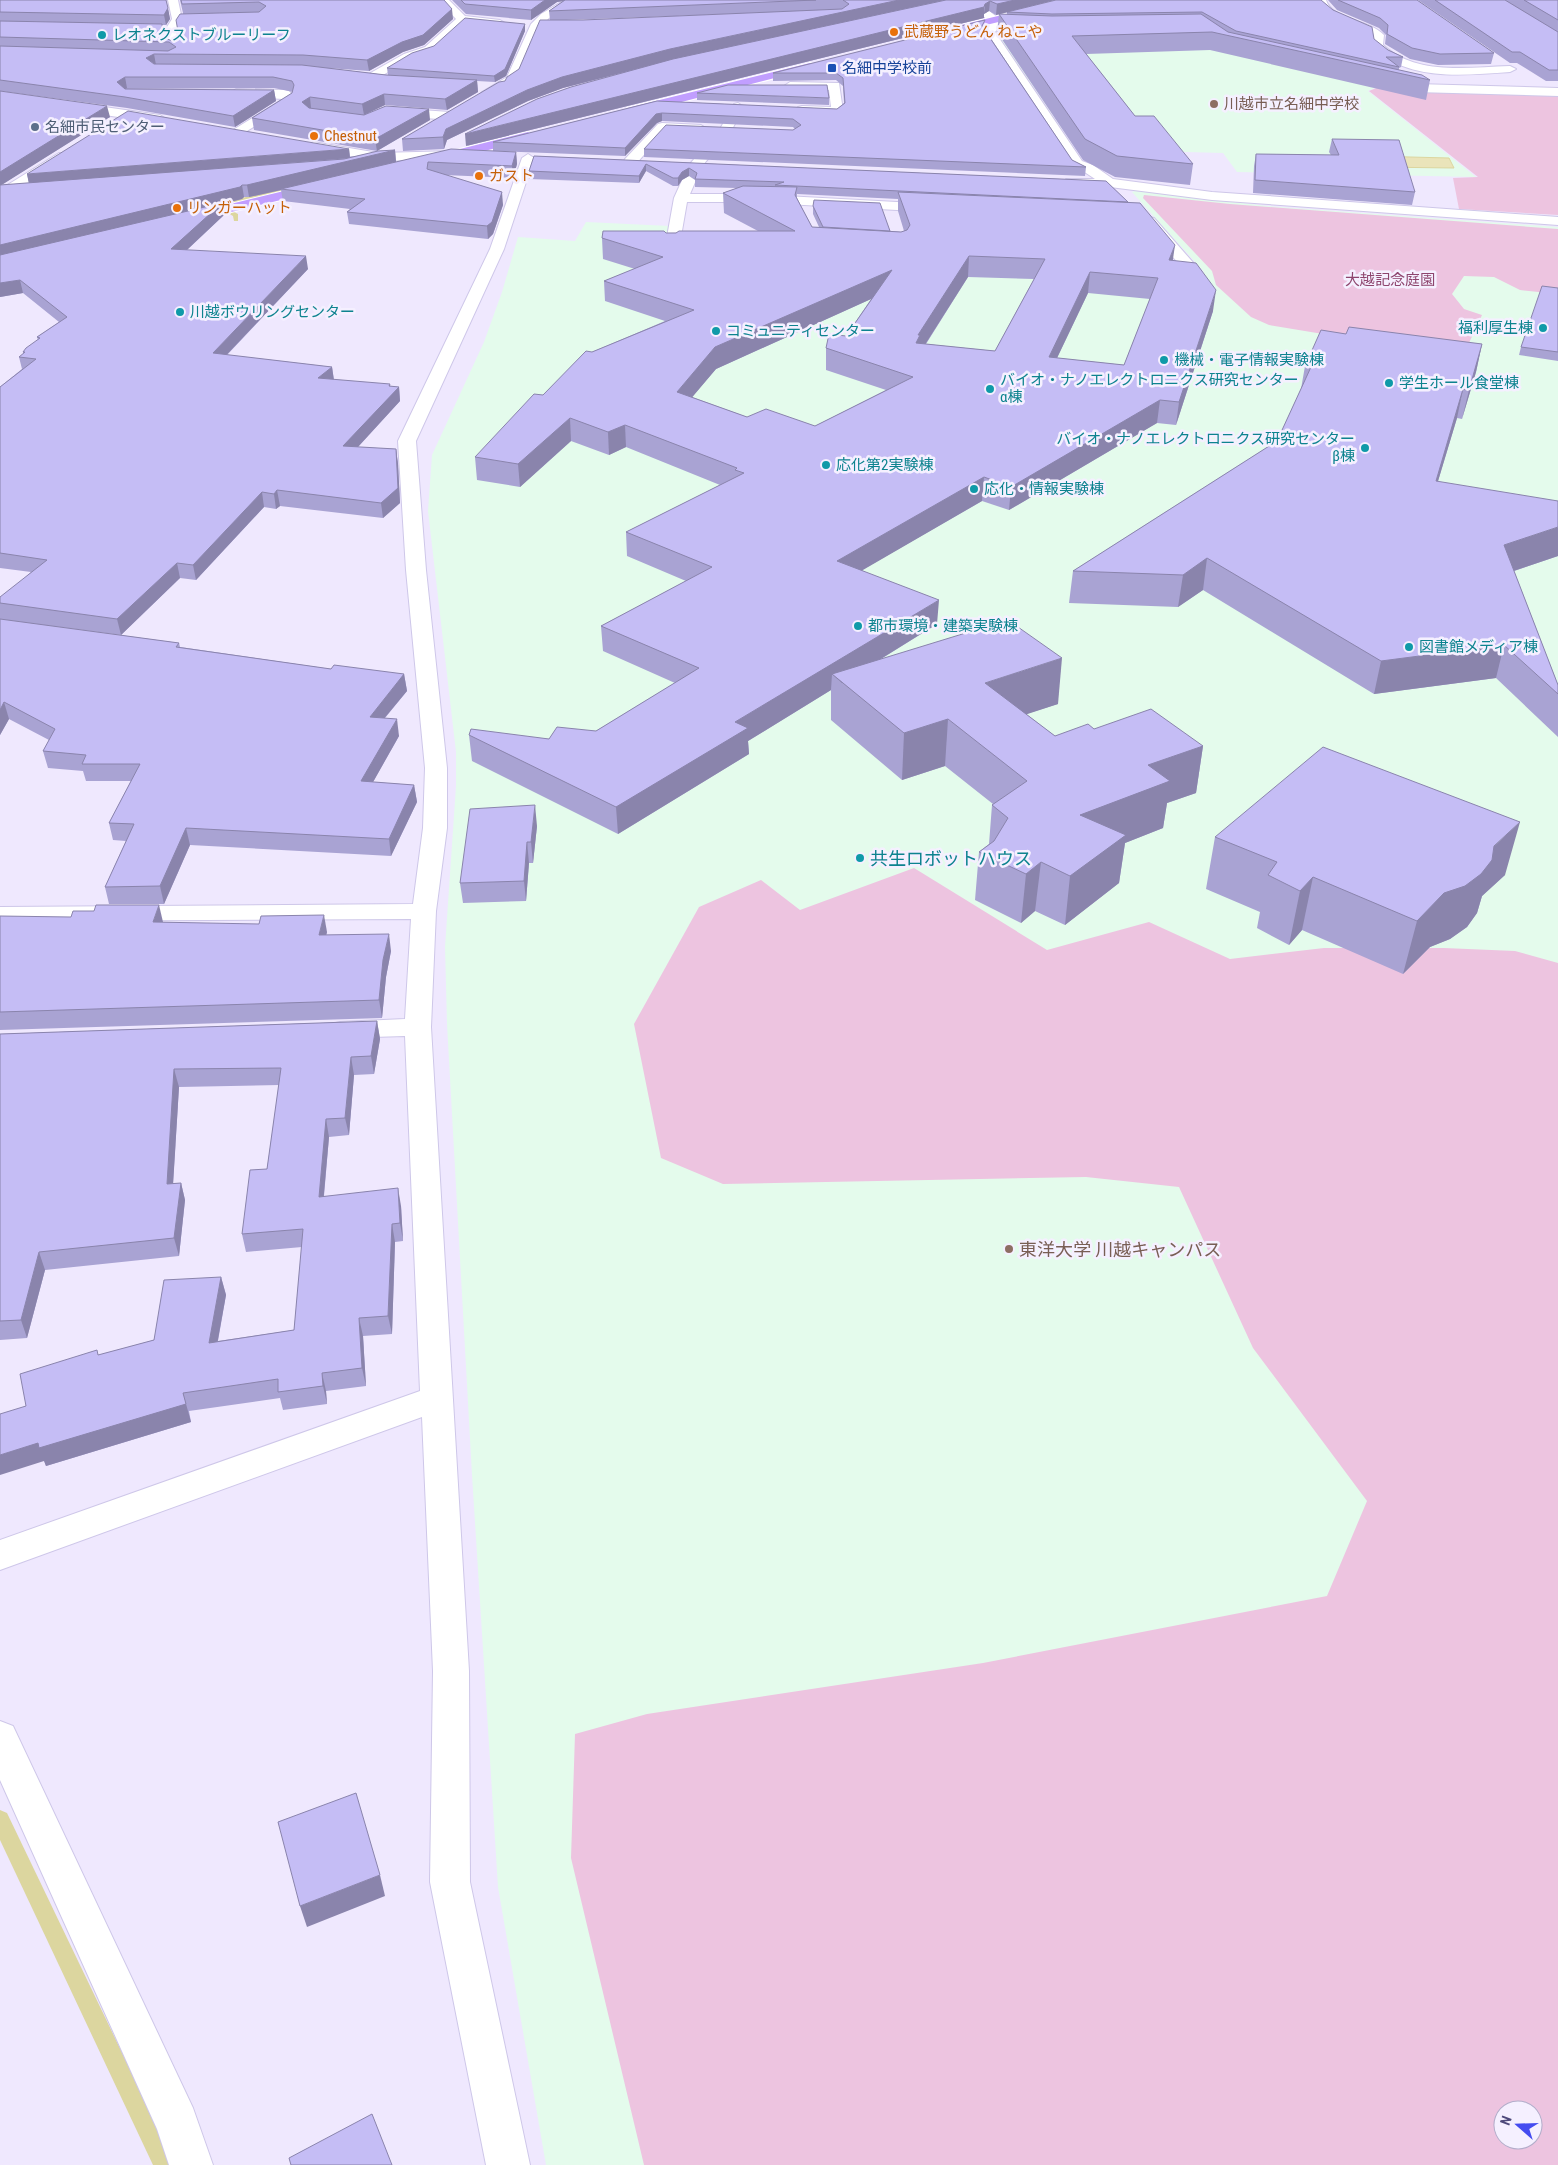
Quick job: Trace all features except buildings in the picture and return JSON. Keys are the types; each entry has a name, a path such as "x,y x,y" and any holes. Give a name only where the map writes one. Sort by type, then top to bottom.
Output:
{"main road":[{"path":"938,34 994,23 1076,0"},
{"path":"620,113 824,63"},
{"path":"385,171 452,155 530,152"},
{"path":"173,222 327,185"}],"street":[{"path":"114,29 171,30 182,19 173,0"},
{"path":"443,0 462,19 508,23"},
{"path":"474,102 505,89 512,79 531,26 572,0"},
{"path":"1321,0 1324,8 1332,14 1365,26 1378,35 1377,46 1380,50 1387,56 1407,65 1429,72 1517,74"},
{"path":"965,1 994,23 1013,28"},
{"path":"414,82 367,76 408,56 428,49 462,19"},
{"path":"994,23 989,32 1077,164 1088,168 1110,183 1124,197"},
{"path":"531,26 555,26"},
{"path":"170,57 174,46 171,30"},
{"path":"1494,59 1531,84 1558,86"},
{"path":"1379,79 1416,88 1558,92"},
{"path":"730,87 835,86 837,111 787,109"},
{"path":"478,87 505,89"},
{"path":"222,93 285,94 289,98 288,101 232,132 256,136"},
{"path":"0,96 171,121"},
{"path":"658,104 702,106"},
{"path":"672,248 681,198 696,165 731,130 743,107 720,106"},
{"path":"379,114 385,111 454,113 426,130"},
{"path":"647,163 625,162 662,127 731,130"},
{"path":"452,155 453,145 462,141"},
{"path":"303,144 379,157 452,155 500,157"},
{"path":"345,165 379,157 402,144"},
{"path":"3,192 70,150"},
{"path":"508,2165 450,1882 451,1671 418,1027 424,911 435,828 436,768 417,683 407,440 497,249 530,152"},
{"path":"680,164 714,166"},
{"path":"1061,181 1110,183 1212,196 1558,221"},
{"path":"3,192 35,189"},
{"path":"681,198 746,198 805,207 886,206 946,208"},
{"path":"886,206 893,220"},
{"path":"1140,215 1192,270"},
{"path":"0,914 424,911"},
{"path":"319,1030 418,1027"},
{"path":"0,1555 437,1398"},
{"path":"0,1738 173,2115 191,2165"}],"shaded area":[{"name":"川越市立名細中学校","path":"1203,28 1384,84 1368,91 1476,177 1237,172 1223,153 1076,149 996,32"},
{"path":"1371,156 1449,158 1454,168 1375,167"},
{"name":"東洋大学 川越キャンパス","path":"1132,192 1268,206 1558,227 1558,2165 546,2165 498,1887 472,1475 447,1024 445,947 456,786 456,752 428,511 432,455 484,342 502,292 518,237 575,241 586,222 670,226 665,249 1204,272"}],"green space":[{"path":"1389,83 1558,93 1558,215 1459,209 1453,178 1478,177 1369,91"},
{"name":"大越記念庭園","path":"1144,195 1230,204 1558,229 1558,294 1520,290 1494,277 1464,276 1452,294 1464,309 1482,315 1468,345 1323,334 1269,325 1251,317 1216,285 1212,271 1143,198"},
{"path":"914,868 1047,950 1149,922 1230,959 1324,948 1444,948 1515,951 1558,963 1558,2165 644,2165 571,1858 575,1734 647,1714 983,1663 1327,1596 1367,1501 1253,1348 1179,1187 1086,1177 723,1184 661,1158 634,1024 699,907 761,880 800,910"}],"waterway":[{"path":"236,220 236,215 217,205 298,186"},
{"path":"0,1819 165,2165"}],"place":[{"name":"武蔵野うどん ねこや","path":"894,32"},
{"name":"レオネクストブルーリーフ","path":"102,35"},
{"name":"名細中学校前","path":"832,68"},
{"name":"川越市立名細中学校","path":"1214,104"},
{"name":"名細市民センター","path":"35,127"},
{"name":"Chestnut","path":"314,136"},
{"name":"ガスト","path":"479,176"},
{"name":"リンガーハット","path":"177,208"},
{"name":"川越ボウリングセンター","path":"180,312"},
{"name":"福利厚生棟","path":"1543,328"},
{"name":"コミュニティセンター","path":"716,331"},
{"name":"機械・電子情報実験棟","path":"1164,360"},
{"name":"学生ホール食堂棟","path":"1389,383"},
{"name":"バイオ・ナノエレクトロニクス研究センター α棟","path":"990,389"},
{"name":"バイオ・ナノエレクトロニクス研究センター β棟","path":"1365,448"},
{"name":"応化第2実験棟","path":"826,465"},
{"name":"応化・情報実験棟","path":"974,489"},
{"name":"都市環境・建築実験棟","path":"858,626"},
{"name":"図書館メディア棟","path":"1409,647"},
{"name":"共生ロボットハウス","path":"860,858"},
{"name":"東洋大学 川越キャンパス","path":"1009,1249"}]}
